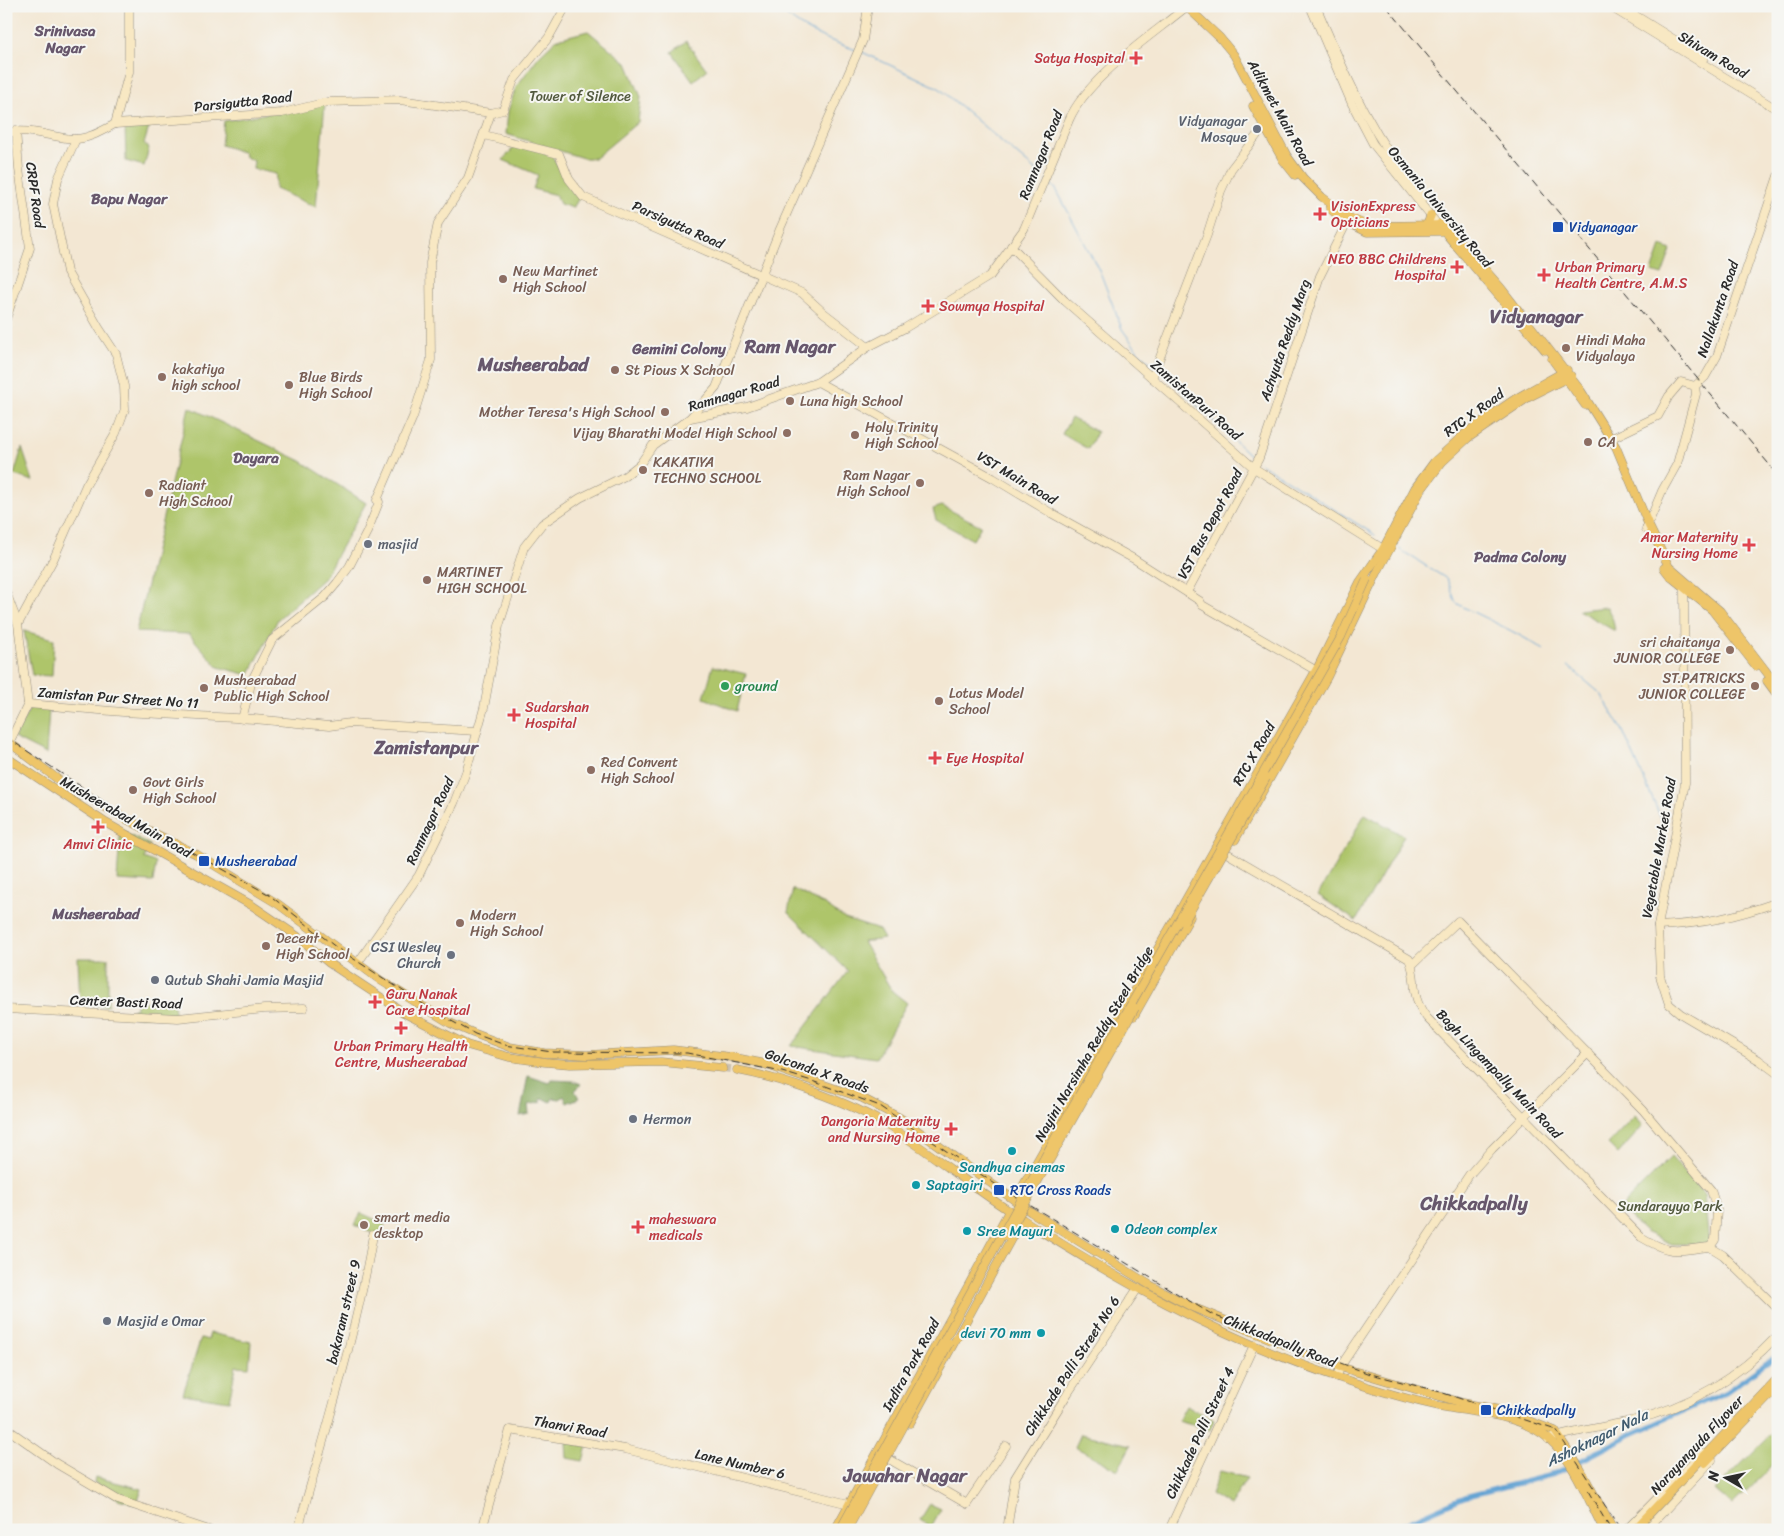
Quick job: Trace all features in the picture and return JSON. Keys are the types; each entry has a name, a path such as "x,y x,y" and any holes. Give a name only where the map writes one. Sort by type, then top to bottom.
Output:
{"main road":[{"name":"Adikmet Main Road","path":"1186,7 1220,38 1234,55 1286,156 1303,178 1322,197 1359,223 1373,226 1427,225"},
{"name":"Adikmet Main Road","path":"1228,50 1230,58 1264,126 1283,160 1304,186 1347,222 1372,232 1407,232 1443,227"},
{"path":"1430,215 1427,225 1443,227"},
{"name":"Osmania University Road","path":"1443,227 1567,374"},
{"path":"1567,374 1612,438 1667,572 1712,610 1778,696"},
{"path":"1567,374 1607,440 1669,568 1720,611 1778,687"},
{"name":"RTC X Road","path":"1015,1200 1317,669 1360,582 1383,548 1415,488 1434,462 1515,399 1567,374"},
{"name":"RTC X Road","path":"1029,1210 1030,1200 1314,703 1371,584 1414,502 1450,449"},
{"name":"Nayini Narsimha Reddy Steel Bridge","path":"840,1530 1070,1111 1341,637 1367,579 1369,570"},
{"name":"RTC X Road","path":"1303,713 1307,706 1314,703"},
{"name":"Nayini Narsimha Reddy Steel Bridge","path":"846,1530 1012,1228 1303,713"},
{"name":"Musheerabad Main Road","path":"7,740 74,789 128,820 203,858 278,904 357,964 450,1023 510,1047 544,1053 587,1055 673,1050 702,1053"},
{"name":"Musheerabad Main Road","path":"6,757 68,799 253,906 297,936 333,966 406,1014 475,1048 528,1060 586,1064 661,1062 723,1068"},
{"path":"30,773 36,763"},
{"path":"68,799 74,789"},
{"path":"77,804 83,794"},
{"path":"395,1005 402,993"},
{"name":"Golconda X Roads","path":"702,1053 749,1061 862,1098 900,1118 1015,1200"},
{"path":"586,1064 587,1055"},
{"path":"747,1072 749,1061"},
{"name":"Chikkadapally Road","path":"737,1070 845,1105 876,1119 1009,1211 1021,1222 1029,1224 1181,1312 1254,1346 1336,1377 1438,1406 1472,1411 1532,1428 1548,1438 1558,1449 1580,1483 1604,1530"},
{"path":"1037,1161 1048,1169"},
{"path":"1002,1192 1016,1191 1024,1184"},
{"name":"Chikkadapally Road","path":"1015,1200 1085,1246 1150,1285 1192,1307 1340,1367 1528,1419 1555,1431 1558,1436"},
{"path":"998,1204 999,1228"},
{"name":"Indira Park Road","path":"835,1530 1009,1211"},
{"name":"Indira Park Road","path":"850,1530 1021,1222"},
{"path":"990,1246 1003,1253"},
{"path":"1080,1254 1085,1246"},
{"path":"922,1371 935,1377"},
{"name":"Narayanguda Flyover","path":"1634,1530 1778,1377"},
{"name":"Narayanguda Flyover","path":"1640,1530 1778,1386"},
{"path":"1558,1436 1581,1470 1612,1530"}],"street":[{"path":"6,133 16,130 76,139 91,136 115,124 129,72 129,6"},
{"path":"242,719 252,680 272,640 325,597 349,566 368,532 379,502 377,500 413,417 431,360 430,263 438,223 468,178 492,113 503,110 514,80 549,37 566,6"},
{"path":"690,418 716,388 761,276 863,40 868,6"},
{"name":"Osmania University Road","path":"1310,6 1352,104 1372,142 1392,170 1430,215 1443,227"},
{"name":"Osmania University Road","path":"1316,6 1359,104 1374,131 1397,166 1443,227"},
{"name":"Shivam Road","path":"1609,6 1778,110"},
{"name":"Shivam Road","path":"1620,6 1778,104"},
{"name":"Ramnagar Road","path":"357,964 411,887 438,839 460,788 484,708 499,626 524,547 542,524 580,498 625,476 640,464 653,445 690,418 747,407 818,382 868,347 905,328 990,276 1024,228 1073,111 1083,96 1123,58 1186,7"},
{"name":"Parsigutta Road","path":"115,124 282,113 327,102 400,100 492,113"},
{"path":"1153,376 1207,235 1221,191 1231,169 1264,126"},
{"name":"CRPF Road","path":"6,319 30,248 19,169 16,130"},
{"name":"Parsigutta Road","path":"484,135 559,154 569,179 583,196 802,293 824,313 868,347"},
{"path":"18,624 54,558 86,485 116,433 125,409 124,386 116,354 99,328 68,272 52,204 58,179 76,139"},
{"name":"Nallakunta Road","path":"1695,386 1705,377 1717,356 1778,176"},
{"name":"Achyuta Reddy Marg","path":"1256,464 1320,276 1347,222"},
{"name":"ZamistanPuri Road","path":"1011,246 1065,301 1256,464 1383,548"},
{"name":"VST Main Road","path":"818,382 993,478 1051,514 1134,559 1187,592 1200,601 1202,605 1328,675"},
{"path":"1612,438 1658,416 1669,396 1681,382 1695,386 1696,394 1677,464 1662,491 1648,528"},
{"name":"VST Bus Depot Road","path":"1187,592 1256,464"},
{"name":"Vegetable Market Road","path":"1684,588 1685,783 1658,926 1658,963 1669,1004 1681,1014 1753,1056 1778,1074"},
{"path":"6,592 18,624 28,704 26,712 16,729 16,733 7,740"},
{"name":"Zamistan Pur Street No 11","path":"28,704 328,726 350,723 476,731"},
{"path":"1215,846 1409,959 1412,965 1456,923 1587,1054 1711,1190 1715,1200 1715,1240 1710,1248 1732,1263 1778,1309"},
{"path":"1658,926 1699,924 1752,911 1778,902"},
{"name":"Bagh Lingampally Main Road","path":"1412,965 1414,995 1419,1007 1450,1042 1641,1237 1662,1249 1710,1248"},
{"name":"Center Basti Road","path":"6,1009 178,1018 264,1009 304,1008"},
{"path":"1336,1377 1340,1367 1469,1175 1587,1054"},
{"name":"bakaram street 9","path":"298,1530 337,1394 367,1274 373,1235"},
{"path":"1720,1255 1778,1316"},
{"name":"Chikkade Palli Street No 6","path":"1006,1530 1016,1478 1027,1458 1138,1288"},
{"path":"1548,1438 1654,1415 1711,1390 1745,1367 1778,1335"},
{"name":"Chikkade Palli Street 4","path":"1169,1530 1254,1346"},
{"path":"1626,1530 1778,1377"},
{"path":"1646,1530 1778,1391"},
{"path":"6,1428 57,1464 118,1500 209,1530"},
{"name":"Thanvi Road","path":"482,1530 510,1430 625,1449"},
{"path":"889,1459 968,1504 1006,1446"},
{"name":"Lane Number 6","path":"625,1449 849,1504"}],"green space":[{"name":"Tower of Silence","path":"588,31 627,63 641,97 638,122 595,158 583,158 506,134 508,111 516,87 539,56 557,39"},
{"path":"686,41 707,70 693,81 672,52"},
{"path":"325,103 316,207 275,189 276,174 253,169 254,161 244,156 245,153 221,145 224,121"},
{"path":"150,124 144,144 149,148 144,166 126,161 125,126"},
{"path":"516,145 550,153 579,198 573,208 560,204 556,195 533,189 538,175 503,160"},
{"path":"1661,246 1671,250 1662,275 1652,272"},
{"path":"189,407 301,461 366,503 324,578 278,619 249,675 218,667 189,634 136,632"},
{"path":"1071,418 1097,432 1088,449 1062,434"},
{"path":"22,448 33,481 14,475"},
{"path":"942,506 981,526 973,540 936,520 933,509"},
{"path":"1607,607 1613,620 1615,631 1578,610"},
{"path":"24,631 54,639 52,676 32,675"},
{"name":"ground","path":"713,666 746,674 737,711 704,698"},
{"path":"31,706 49,710 46,754 14,738"},
{"path":"1365,814 1404,836 1356,921 1318,895"},
{"path":"123,832 150,845 144,858 156,863 153,882 117,880 120,836"},
{"path":"793,889 825,905 845,919 879,930 884,939 863,942 892,991 907,1003 876,1058 791,1046 848,971 788,912"},
{"path":"78,958 108,958 108,1006 80,1005"},
{"path":"136,1002 173,1002 176,1015 133,1016"},
{"path":"528,1076 550,1083 552,1080 574,1081 581,1084 575,1091 579,1098 567,1103 564,1096 560,1099 553,1098 551,1102 543,1098 540,1101 542,1102 528,1105 529,1114 520,1116"},
{"path":"1635,1116 1643,1126 1618,1154 1608,1144"},
{"name":"Sundarayya Park","path":"1671,1157 1704,1194 1709,1244 1672,1244 1645,1232 1620,1208"},
{"path":"361,1213 385,1224 379,1236 355,1225"},
{"path":"210,1333 251,1342 249,1367 236,1366 229,1401 183,1394 201,1338 208,1340"},
{"path":"1186,1406 1214,1420 1210,1430 1178,1421"},
{"path":"1777,1428 1778,1460 1732,1505 1715,1490"},
{"path":"1081,1434 1131,1445 1118,1470 1075,1447"},
{"path":"566,1442 587,1446 583,1461 567,1458"},
{"path":"1220,1471 1247,1478 1230,1506 1211,1494"},
{"path":"95,1477 142,1489 137,1504 118,1499 94,1482"},
{"path":"930,1504 941,1509 931,1527 920,1520"}],"waterway":[{"path":"777,6 804,28 856,50"},
{"path":"862,52 939,88 1042,176"},
{"path":"1047,181 1056,189 1100,272 1122,329 1138,351 1154,366"},
{"path":"1159,370 1254,459"},
{"path":"1260,463 1375,535"},
{"path":"1399,549 1447,579 1456,603 1544,650"},
{"path":"1568,666 1601,694 1622,729 1664,825"},
{"name":"Ashoknagar Nala","path":"1389,1530 1464,1497 1555,1474 1630,1435 1726,1392 1778,1355"}],"tunnel":[{"path":"723,1068 737,1070"}],"railway":[{"path":"1386,6 1778,475"},
{"path":"6,737 126,816 268,894 337,948 437,1013 475,1034 505,1045 552,1052 687,1053 782,1072 812,1081 880,1106 1001,1188 1213,1315 1367,1373 1437,1391 1556,1430 1621,1530"},
{"path":"1588,1491 1611,1530"}],"place":[{"name":"Satya Hospital","path":"1136,58"},
{"name":"Vidyanagar Mosque","path":"1257,129"},
{"name":"VisionExpress Opticians","path":"1320,214"},
{"name":"Vidyanagar","path":"1558,227"},
{"name":"NEO BBC Childrens Hospital","path":"1457,267"},
{"name":"Urban Primary Health Centre, A.M.S","path":"1544,275"},
{"name":"New Martinet High School","path":"503,279"},
{"name":"Sowmya Hospital","path":"928,306"},
{"name":"Hindi Maha Vidyalaya","path":"1566,348"},
{"name":"St Pious X School","path":"615,370"},
{"name":"kakatiya high school","path":"162,377"},
{"name":"Blue Birds High School","path":"289,385"},
{"name":"Luna high School","path":"790,401"},
{"name":"Mother Teresa's High School","path":"665,412"},
{"name":"Vijay Bharathi Model High School","path":"787,433"},
{"name":"Holy Trinity High School","path":"855,435"},
{"name":"CA","path":"1588,442"},
{"name":"KAKATIYA TECHNO SCHOOL","path":"643,470"},
{"name":"Ram Nagar High School","path":"920,483"},
{"name":"Radiant High School","path":"149,493"},
{"name":"masjid","path":"368,544"},
{"name":"Amar Maternity Nursing Home","path":"1749,545"},
{"name":"MARTINET HIGH SCHOOL","path":"427,580"},
{"name":"sri chaitanya JUNIOR COLLEGE","path":"1730,650"},
{"name":"ground","path":"725,686"},
{"name":"ST.PATRICKS JUNIOR COLLEGE","path":"1755,686"},
{"name":"Musheerabad Public High School","path":"204,688"},
{"name":"Lotus Model School","path":"939,701"},
{"name":"Sudarshan Hospital","path":"514,715"},
{"name":"Eye Hospital","path":"935,758"},
{"name":"Red Convent High School","path":"591,770"},
{"name":"Govt Girls High School","path":"133,790"},
{"name":"Amvi Clinic","path":"98,827"},
{"name":"Musheerabad","path":"204,861"},
{"name":"Modern High School","path":"460,923"},
{"name":"Decent High School","path":"266,946"},
{"name":"CSI Wesley Church","path":"451,955"},
{"name":"Qutub Shahi Jamia Masjid","path":"155,980"},
{"name":"Guru Nanak Care Hospital","path":"375,1002"},
{"name":"Urban Primary Health Centre, Musheerabad","path":"401,1028"},
{"name":"Hermon","path":"633,1119"},
{"name":"Dangoria Maternity and Nursing Home","path":"951,1129"},
{"name":"Sandhya cinemas","path":"1012,1151"},
{"name":"Saptagiri","path":"916,1185"},
{"name":"RTC Cross Roads","path":"999,1190"},
{"name":"smart media desktop","path":"364,1225"},
{"name":"maheswara medicals","path":"638,1227"},
{"name":"Odeon complex","path":"1115,1229"},
{"name":"Sree Mayuri","path":"967,1231"},
{"name":"Masjid e Omar","path":"107,1321"},
{"name":"devi 70 mm","path":"1041,1333"},
{"name":"Chikkadpally","path":"1486,1410"}],"district":[{"name":"Srinivasa Nagar","path":"65,40"},
{"name":"Bapu Nagar","path":"129,199"},
{"name":"Vidyanagar","path":"1536,316"},
{"name":"Ram Nagar","path":"790,346"},
{"name":"Gemini Colony","path":"679,349"},
{"name":"Musheerabad","path":"533,364"},
{"name":"Dayara","path":"256,458"},
{"name":"Padma Colony","path":"1520,557"},
{"name":"Zamistanpur","path":"426,747"},
{"name":"Musheerabad","path":"96,914"},
{"name":"Chikkadpally","path":"1474,1203"},
{"name":"Jawahar Nagar","path":"905,1475"}]}
